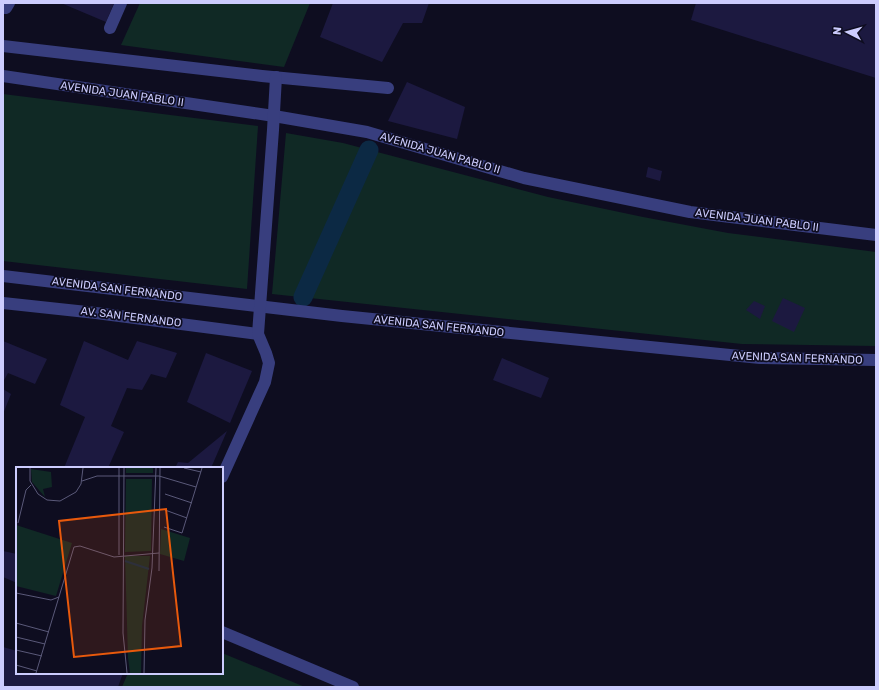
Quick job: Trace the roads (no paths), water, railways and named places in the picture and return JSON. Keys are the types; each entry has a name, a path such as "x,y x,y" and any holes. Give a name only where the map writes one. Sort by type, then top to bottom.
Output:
{"street":[{"path":"110,28 121,3"},
{"path":"3,46 276,78 388,88"},
{"name":"AVENIDA JUAN PABLO II","path":"3,76 274,116 367,132 524,178 690,212 876,235"},
{"path":"223,475 266,382 269,363 258,334 276,78"},
{"name":"AVENIDA SAN FERNANDO","path":"3,276 357,317 760,358 876,360"},
{"name":"AV. SAN FERNANDO","path":"3,303 96,313 258,334"},
{"path":"223,632 353,687"}],"waterway":[{"path":"303,297 369,150 361,168"}]}
